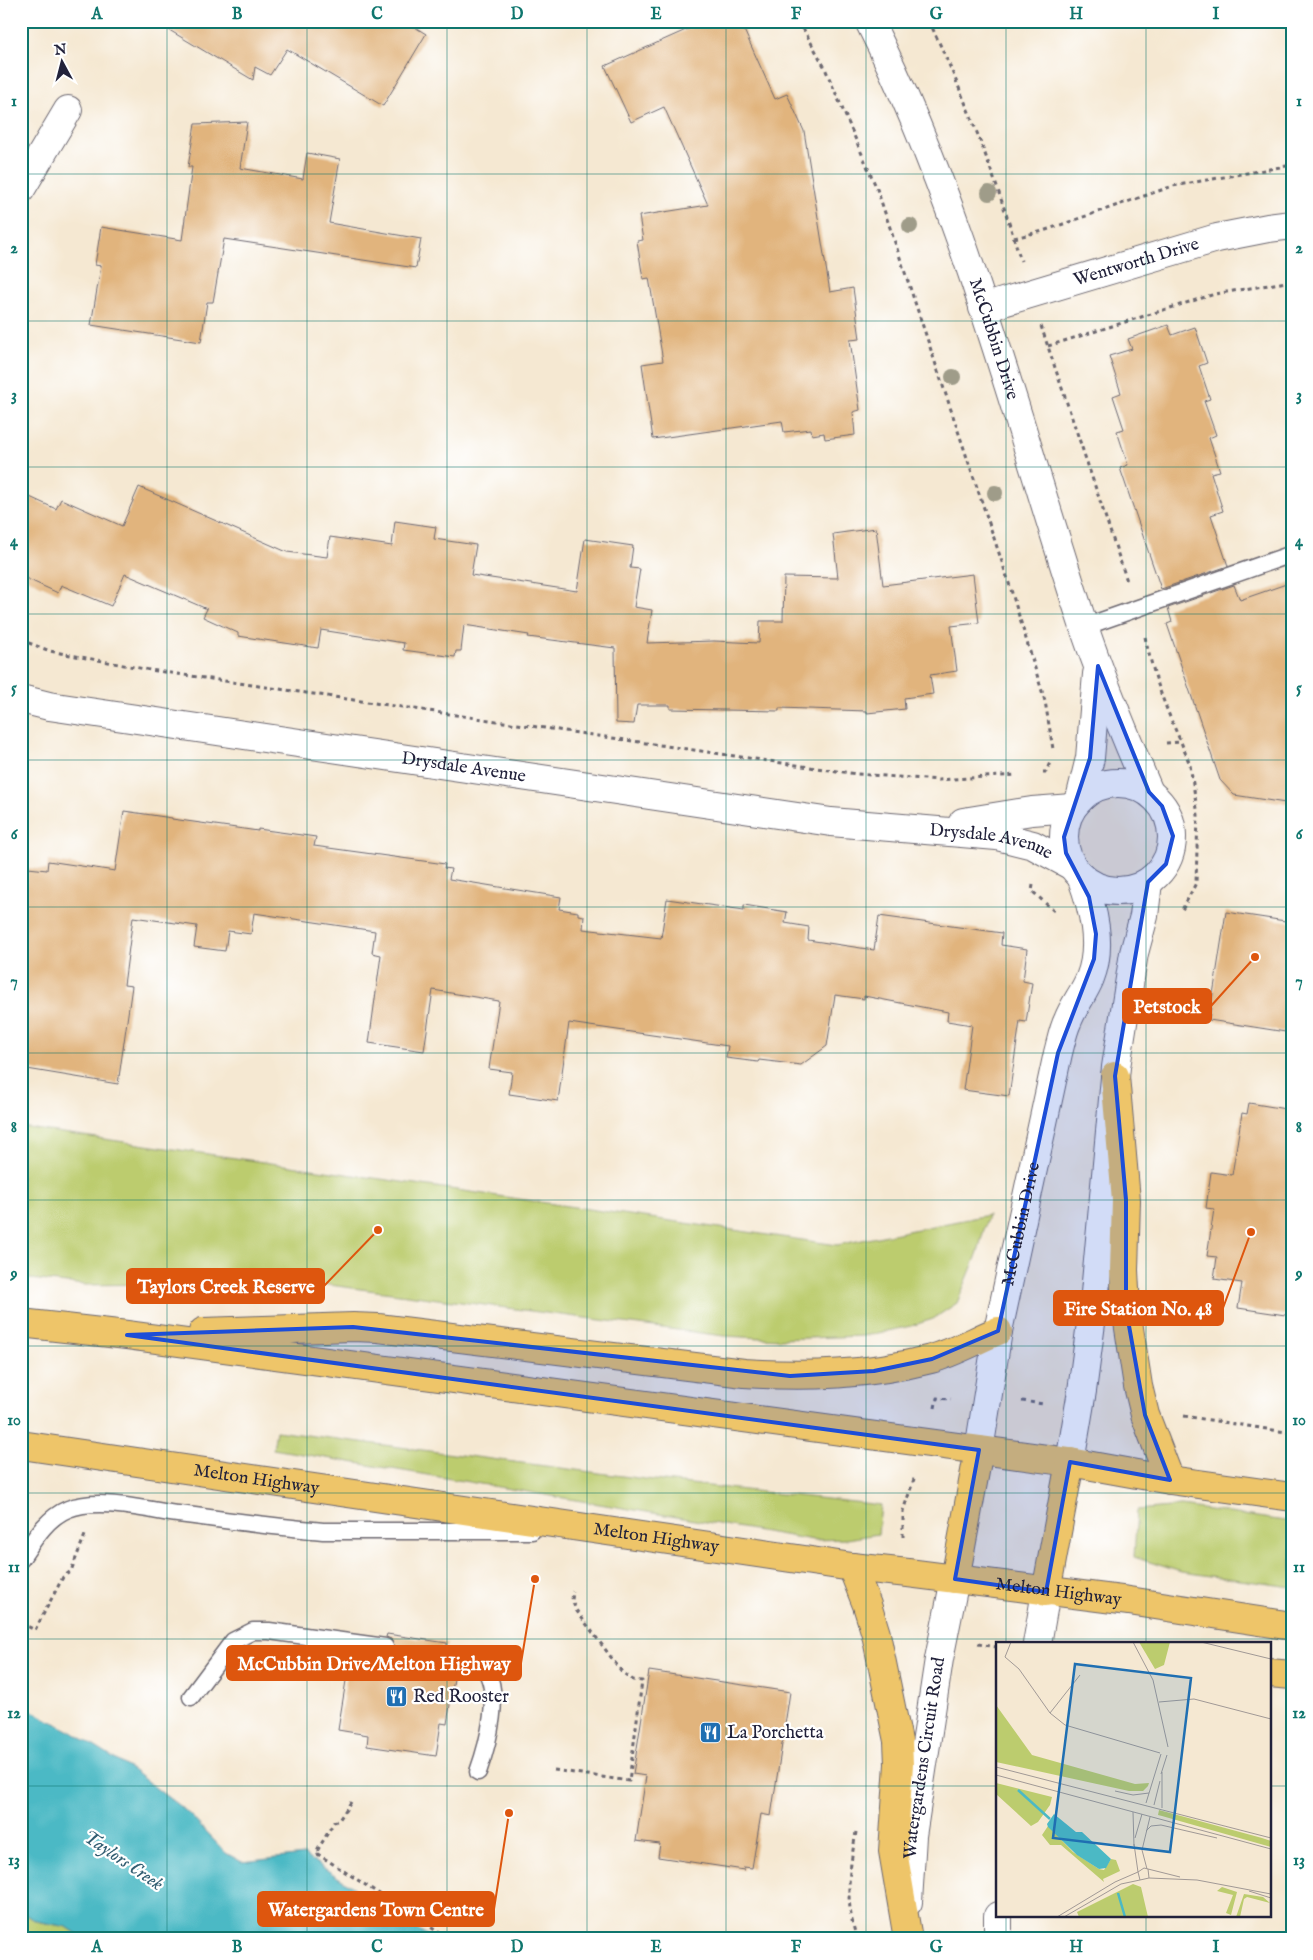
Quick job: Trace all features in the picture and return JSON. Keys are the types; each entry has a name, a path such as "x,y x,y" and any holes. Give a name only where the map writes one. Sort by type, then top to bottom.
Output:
{"highway":[{"path":"1115,1076 1126,1200 1124,1270 1126,1309 1138,1386 1145,1415 1170,1480"},
{"path":"21,1323 127,1335 1070,1462 1170,1480 1292,1497"},
{"path":"127,1335 353,1327 744,1373 790,1376 874,1371 932,1359 998,1331"},
{"name":"Melton Highway","path":"21,1445 597,1531 852,1567 1129,1602 1292,1626"},
{"name":"McCubbin Drive","path":"955,1579 978,1450"},
{"path":"1046,1592 1070,1462"},
{"path":"852,1567 876,1634 898,1741 899,1764 893,1851 908,1939"},
{"path":"1270,1673 1292,1676"}],"street":[{"name":"McCubbin Drive","path":"869,21 895,74 930,158 983,308 1084,627 1149,792"},
{"path":"21,189 68,110"},
{"name":"Wentworth Drive","path":"983,308 1217,238 1292,225"},
{"name":"McCubbin Drive","path":"1076,804 1090,758 1098,666"},
{"name":"Drysdale Avenue","path":"21,699 49,706 832,822 997,836 1033,845 1077,871"},
{"path":"1113,784 1132,785 1149,792 1162,806 1170,822 1173,836 1171,851 1166,864 1148,882 1131,890 1113,891 1096,886 1077,871 1066,853 1064,837 1066,822 1076,804 1095,788 1113,784"},
{"name":"Drysdale Avenue","path":"907,829 999,818 1076,804"},
{"name":"McCubbin Drive","path":"978,1450 998,1331 1058,1053 1068,1020 1090,978 1096,934 1089,897 1077,871"},
{"path":"1070,1462 1095,1293 1115,1076 1134,953 1148,882"},
{"name":"Watergardens Circuit Road","path":"908,1939 908,1875 912,1836 939,1659 955,1579"},
{"path":"1037,1642 1046,1592"},
{"path":"998,1918 998,1939"}],"lane":[{"path":"1084,627 1292,554"},
{"path":"21,1559 46,1525 67,1510 81,1506 122,1506 323,1531 597,1531"},
{"path":"190,1697 233,1641 254,1631 269,1631 385,1648"},
{"path":"445,1657 476,1662 482,1666 491,1684 493,1696 488,1735 478,1772"}],"path":[{"path":"21,640 50,651 150,670 857,774 939,780 1046,772 1054,752 1044,701 1017,608 877,189 824,66 799,21"},
{"path":"928,21 966,104 988,162 1143,628 1154,674 1165,706 1190,765 1198,815 1196,883 1173,930 1141,924"},
{"path":"1014,238 1042,231 1173,186 1292,165"},
{"path":"1048,346 1215,294 1292,282"},
{"path":"1129,745 1181,742"},
{"path":"1025,774 1030,812"},
{"path":"1033,845 1037,871 1032,891 1059,915 1094,921"},
{"path":"21,1623 35,1630 63,1577 71,1571 86,1530"},
{"path":"554,1770 629,1780 642,1681 633,1680 622,1672 576,1610 572,1600 573,1591"},
{"path":"351,1802 339,1820 334,1822 316,1853 449,1939"}],"highlighted area":[{"path":"1098,666 1149,792 1162,806 1173,836 1166,864 1148,882 1115,1076 1126,1200 1126,1309 1145,1415 1170,1480 1070,1462 1046,1592 955,1579 979,1450 127,1335 353,1327 790,1376 874,1371 932,1359 998,1331 1058,1053 1094,959 1096,934 1089,897 1066,853 1064,837 1090,758"}],"green space":[{"path":"21,1127 837,1245 988,1215 977,1255 957,1303 933,1319 911,1326 864,1336 780,1339 724,1336 314,1283 85,1285 21,1278"},
{"path":"276,1431 645,1479 881,1505 878,1534 847,1539 813,1540 273,1449"},
{"path":"1181,1506 1292,1522 1292,1587 1181,1572 1134,1557 1137,1510"},
{"path":"21,1911 36,1921 67,1927 85,1939 21,1939"}],"water":[{"name":"Taylors Creek","path":"21,1705 72,1732 132,1770 186,1811 226,1853 242,1862 304,1855 433,1939 85,1939 67,1927 36,1921 21,1911"}],"building":[{"path":"154,21 405,21 426,34 383,106 287,49 270,75 255,67 253,80"},
{"path":"706,21 740,21 775,99 787,94 804,131 830,292 853,288 860,339 850,340 860,410 853,412 855,435 825,439 824,433 812,435 811,429 784,432 782,421 653,439 642,364 663,361 649,278 643,279 637,241 643,240 639,216 708,205 664,107 631,122 605,66"},
{"path":"247,122 240,168 303,179 307,153 340,159 329,223 421,239 416,268 224,239 213,302 207,302 201,342 91,325 101,266 95,265 101,227 182,240 192,167 188,167 195,124"},
{"path":"1168,325 1172,335 1195,327 1207,363 1199,366 1210,399 1204,401 1216,435 1209,438 1220,471 1211,473 1223,511 1211,515 1228,566 1161,589 1120,468 1128,465 1117,431 1124,429 1113,396 1121,393 1109,356 1132,349 1128,339"},
{"path":"139,487 287,552 327,557 330,537 392,546 395,521 436,527 434,539 476,545 471,575 577,591 585,539 633,546 630,568 640,569 634,607 652,610 647,643 714,641 759,643 760,621 783,621 784,577 838,578 833,534 876,528 883,585 973,574 979,623 951,626 957,671 930,675 933,694 904,698 905,709 867,713 867,711 779,708 779,711 670,709 670,705 637,705 634,724 616,723 615,648 528,637 529,635 464,625 461,651 456,651 455,657 403,650 404,643 321,630 318,648 238,636 238,633 203,617 207,609 125,574 111,606 61,585 58,593 21,576 21,493 56,509 61,499 122,526"},
{"path":"1292,582 1292,804 1234,795 1220,780 1167,624 1172,622 1168,608 1234,585 1240,600"},
{"path":"124,811 258,831 258,829 316,837 314,846 445,864 444,868 451,869 449,879 561,897 559,909 578,912 578,915 584,916 583,929 661,938 667,899 744,910 744,905 787,912 785,923 809,927 808,940 874,950 879,916 1002,933 1001,945 1027,949 1023,981 1032,983 1026,1022 1020,1021 1009,1096 963,1090 972,1025 947,1021 948,1012 864,996 864,999 835,995 827,1046 801,1065 726,1058 728,1046 569,1023 558,1101 509,1094 512,1072 489,1069 499,1001 433,990 424,1051 369,1043 381,955 372,953 375,931 254,913 251,934 228,931 225,951 194,947 197,926 133,917 124,985 132,986 118,1084 21,1068 21,918 28,868 47,870 48,861 115,871"},
{"path":"1226,912 1292,922 1292,1033 1209,1020"},
{"path":"1249,1103 1292,1110 1292,1316 1238,1308 1242,1283 1214,1279 1217,1257 1207,1256 1214,1209 1206,1208 1211,1172 1232,1175 1242,1113 1247,1114"},
{"name":"Red Rooster","path":"387,1634 447,1643 447,1647 440,1648 435,1656 436,1662 444,1667 443,1670 455,1672 447,1724 441,1723 436,1756 367,1746 368,1735 338,1730 350,1656 384,1662 384,1657 393,1653 395,1648 391,1639 386,1637"},
{"name":"La Porchetta","path":"649,1671 790,1692 771,1816 761,1814 752,1868 744,1867 744,1870 658,1857 660,1844 636,1841 646,1776 633,1774"}],"place":[{"name":"Petstock","path":"1255,957"},
{"name":"Taylors Creek Reserve","path":"378,1230"},
{"name":"Fire Station No. 48","path":"1251,1232"},
{"name":"McCubbin Drive/Melton Highway","path":"535,1579"},
{"name":"Red Rooster","path":"397,1697"},
{"name":"La Porchetta","path":"711,1733"},
{"name":"Watergardens Town Centre","path":"509,1813"}]}
